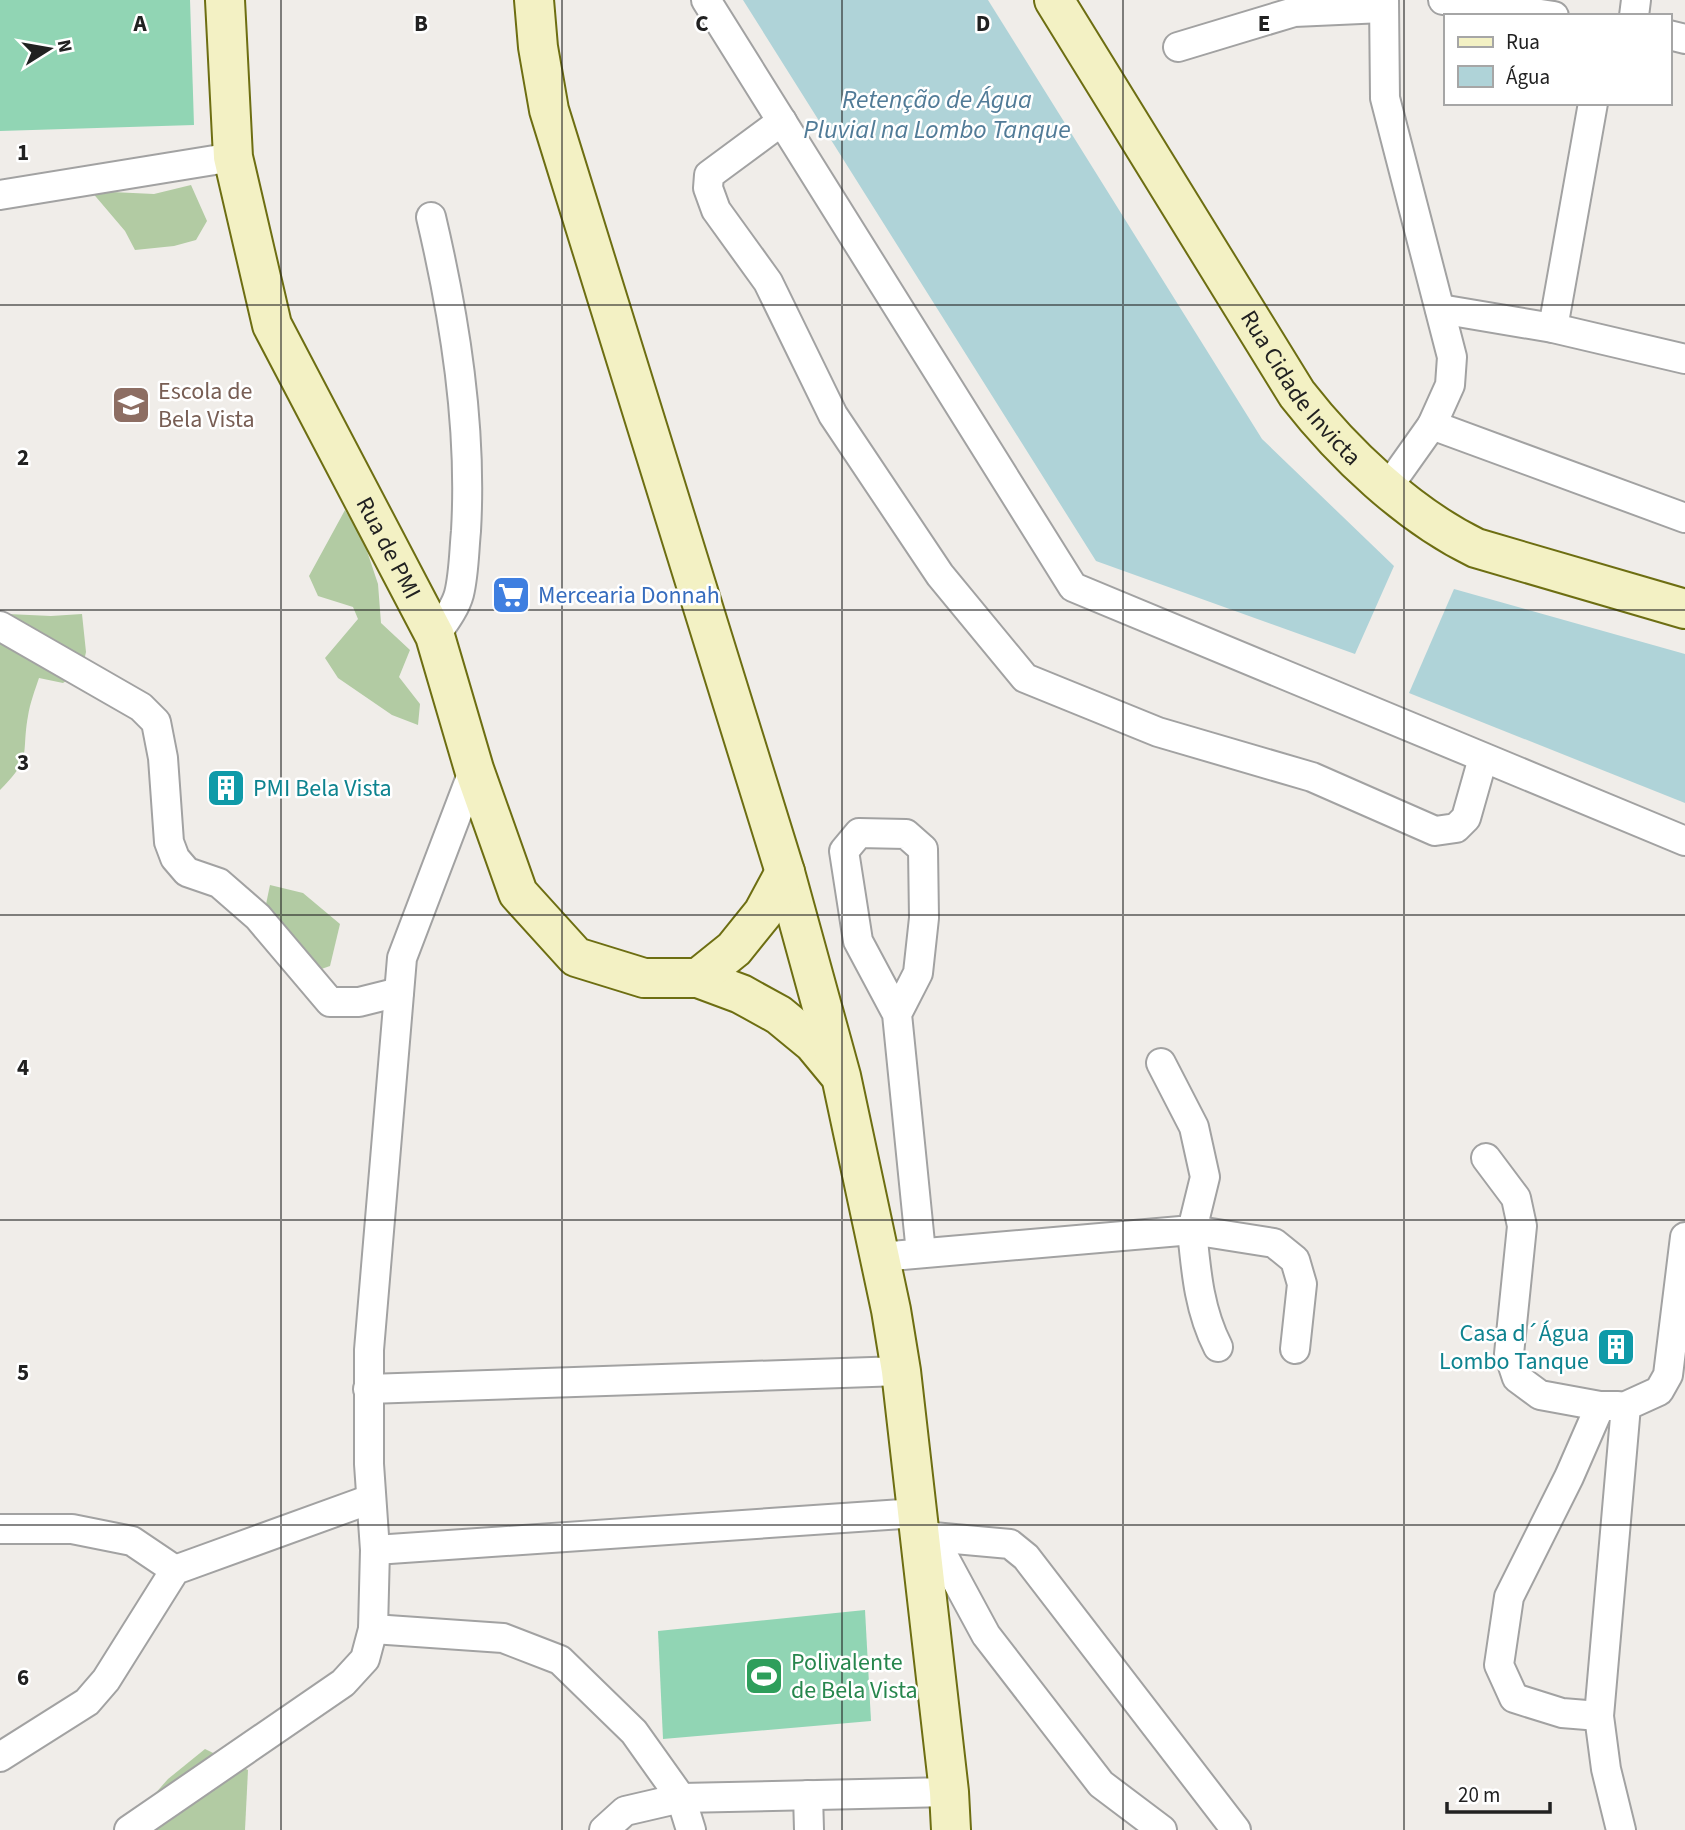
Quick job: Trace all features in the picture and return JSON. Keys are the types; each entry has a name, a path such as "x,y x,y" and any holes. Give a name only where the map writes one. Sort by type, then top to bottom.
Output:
{"main road":[{"name":"Rua de PMI","path":"225,0 233,157 272,325 435,636 474,769 517,893 576,957 644,978 698,978"},
{"path":"534,0 538,47 549,110 785,872 841,1076 880,1257 901,1371 924,1529 951,1830"},
{"name":"Rua Cidade Invicta","path":"1054,0 1297,394 1326,432 1388,487 1449,535 1476,548 1685,609"},
{"path":"698,978 734,949 763,913 785,872"},
{"path":"698,978 741,994 779,1015 813,1043 841,1076"}],"street":[{"path":"706,0 1073,587 1685,841"},
{"path":"1443,0 1540,14"},
{"path":"1178,47 1293,6 1384,4 1385,98 1452,357 1450,385 1432,425 1388,487"},
{"path":"1553,328 1593,105"},
{"path":"782,121 709,175 708,188 716,210 768,282 833,415 940,575 1025,678 1158,732 1312,776 1435,831 1455,828 1466,818 1483,758"},
{"path":"0,195 233,157"},
{"path":"431,217 450,297 465,432 468,490 459,597 435,636"},
{"path":"1440,309 1553,328 1685,359"},
{"path":"1432,425 1685,518"},
{"path":"0,626 141,707 156,722 163,758 169,842 175,858 187,872 219,883 258,917 330,1002 359,1002 399,992"},
{"path":"129,1830 343,1683 365,1659 373,1629 375,1550 368,1389 370,1336 402,958 474,769"},
{"path":"897,1014 918,973 924,918 923,849 906,834 859,833 844,851 858,941 897,1014 921,1253"},
{"path":"1161,1063 1194,1127 1205,1177 1192,1230 1206,1324 1217,1347"},
{"path":"1486,1158 1516,1198 1522,1226 1509,1354 1517,1378 1540,1395 1613,1406 1659,1391 1668,1375 1685,1237"},
{"path":"880,1257 1192,1230 1274,1243 1295,1260 1302,1284 1295,1349"},
{"path":"368,1389 901,1371"},
{"path":"1613,1406 1599,1716 1606,1769 1620,1830"},
{"path":"1599,1716 1562,1713 1514,1698 1499,1665 1509,1597 1569,1477 1613,1406"},
{"path":"0,1757 87,1702 106,1680 175,1570 371,1499"},
{"path":"0,1529 72,1529 132,1541 175,1570"},
{"path":"375,1550 924,1529 1010,1544 1026,1558 1236,1830"},
{"path":"924,1529 986,1635 1101,1784 1162,1830"},
{"path":"373,1629 503,1638 560,1660 634,1732 681,1798 691,1830"},
{"path":"604,1830 625,1811 681,1798 949,1792"},
{"path":"808,1795 809,1830"}],"green space":[{"path":"0,0 190,0 194,125 0,131"},
{"path":"191,185 207,221 196,240 174,246 135,250 125,231 91,191 154,194"},
{"path":"345,510 364,542 378,584 381,623 410,650 399,677 420,704 418,725 392,715 338,678 325,658 358,619 353,607 318,596 309,576"},
{"path":"8,614 82,614 86,652 82,670 63,683 39,678 29,711 22,762 0,790 0,620"},
{"path":"270,885 303,893 340,924 330,966 307,974 259,938"},
{"name":"Polivalente de Bela Vista","path":"865,1610 871,1721 663,1739 658,1631"},
{"path":"205,1749 248,1770 245,1830 123,1830 168,1779"}],"water":[{"name":"Retenção de Água Pluvial na Lombo Tanque","path":"743,0 988,0 1262,439 1394,566 1355,654 1096,561"},
{"path":"1454,589 1685,654 1685,803 1409,693"}],"place":[{"name":"Escola de Bela Vista","path":"131,405"},
{"name":"Mercearia Donnah","path":"511,595"},
{"name":"PMI Bela Vista","path":"226,788"},
{"name":"Casa d´Água Lombo Tanque","path":"1616,1347"},
{"name":"Polivalente de Bela Vista","path":"764,1676"}]}
